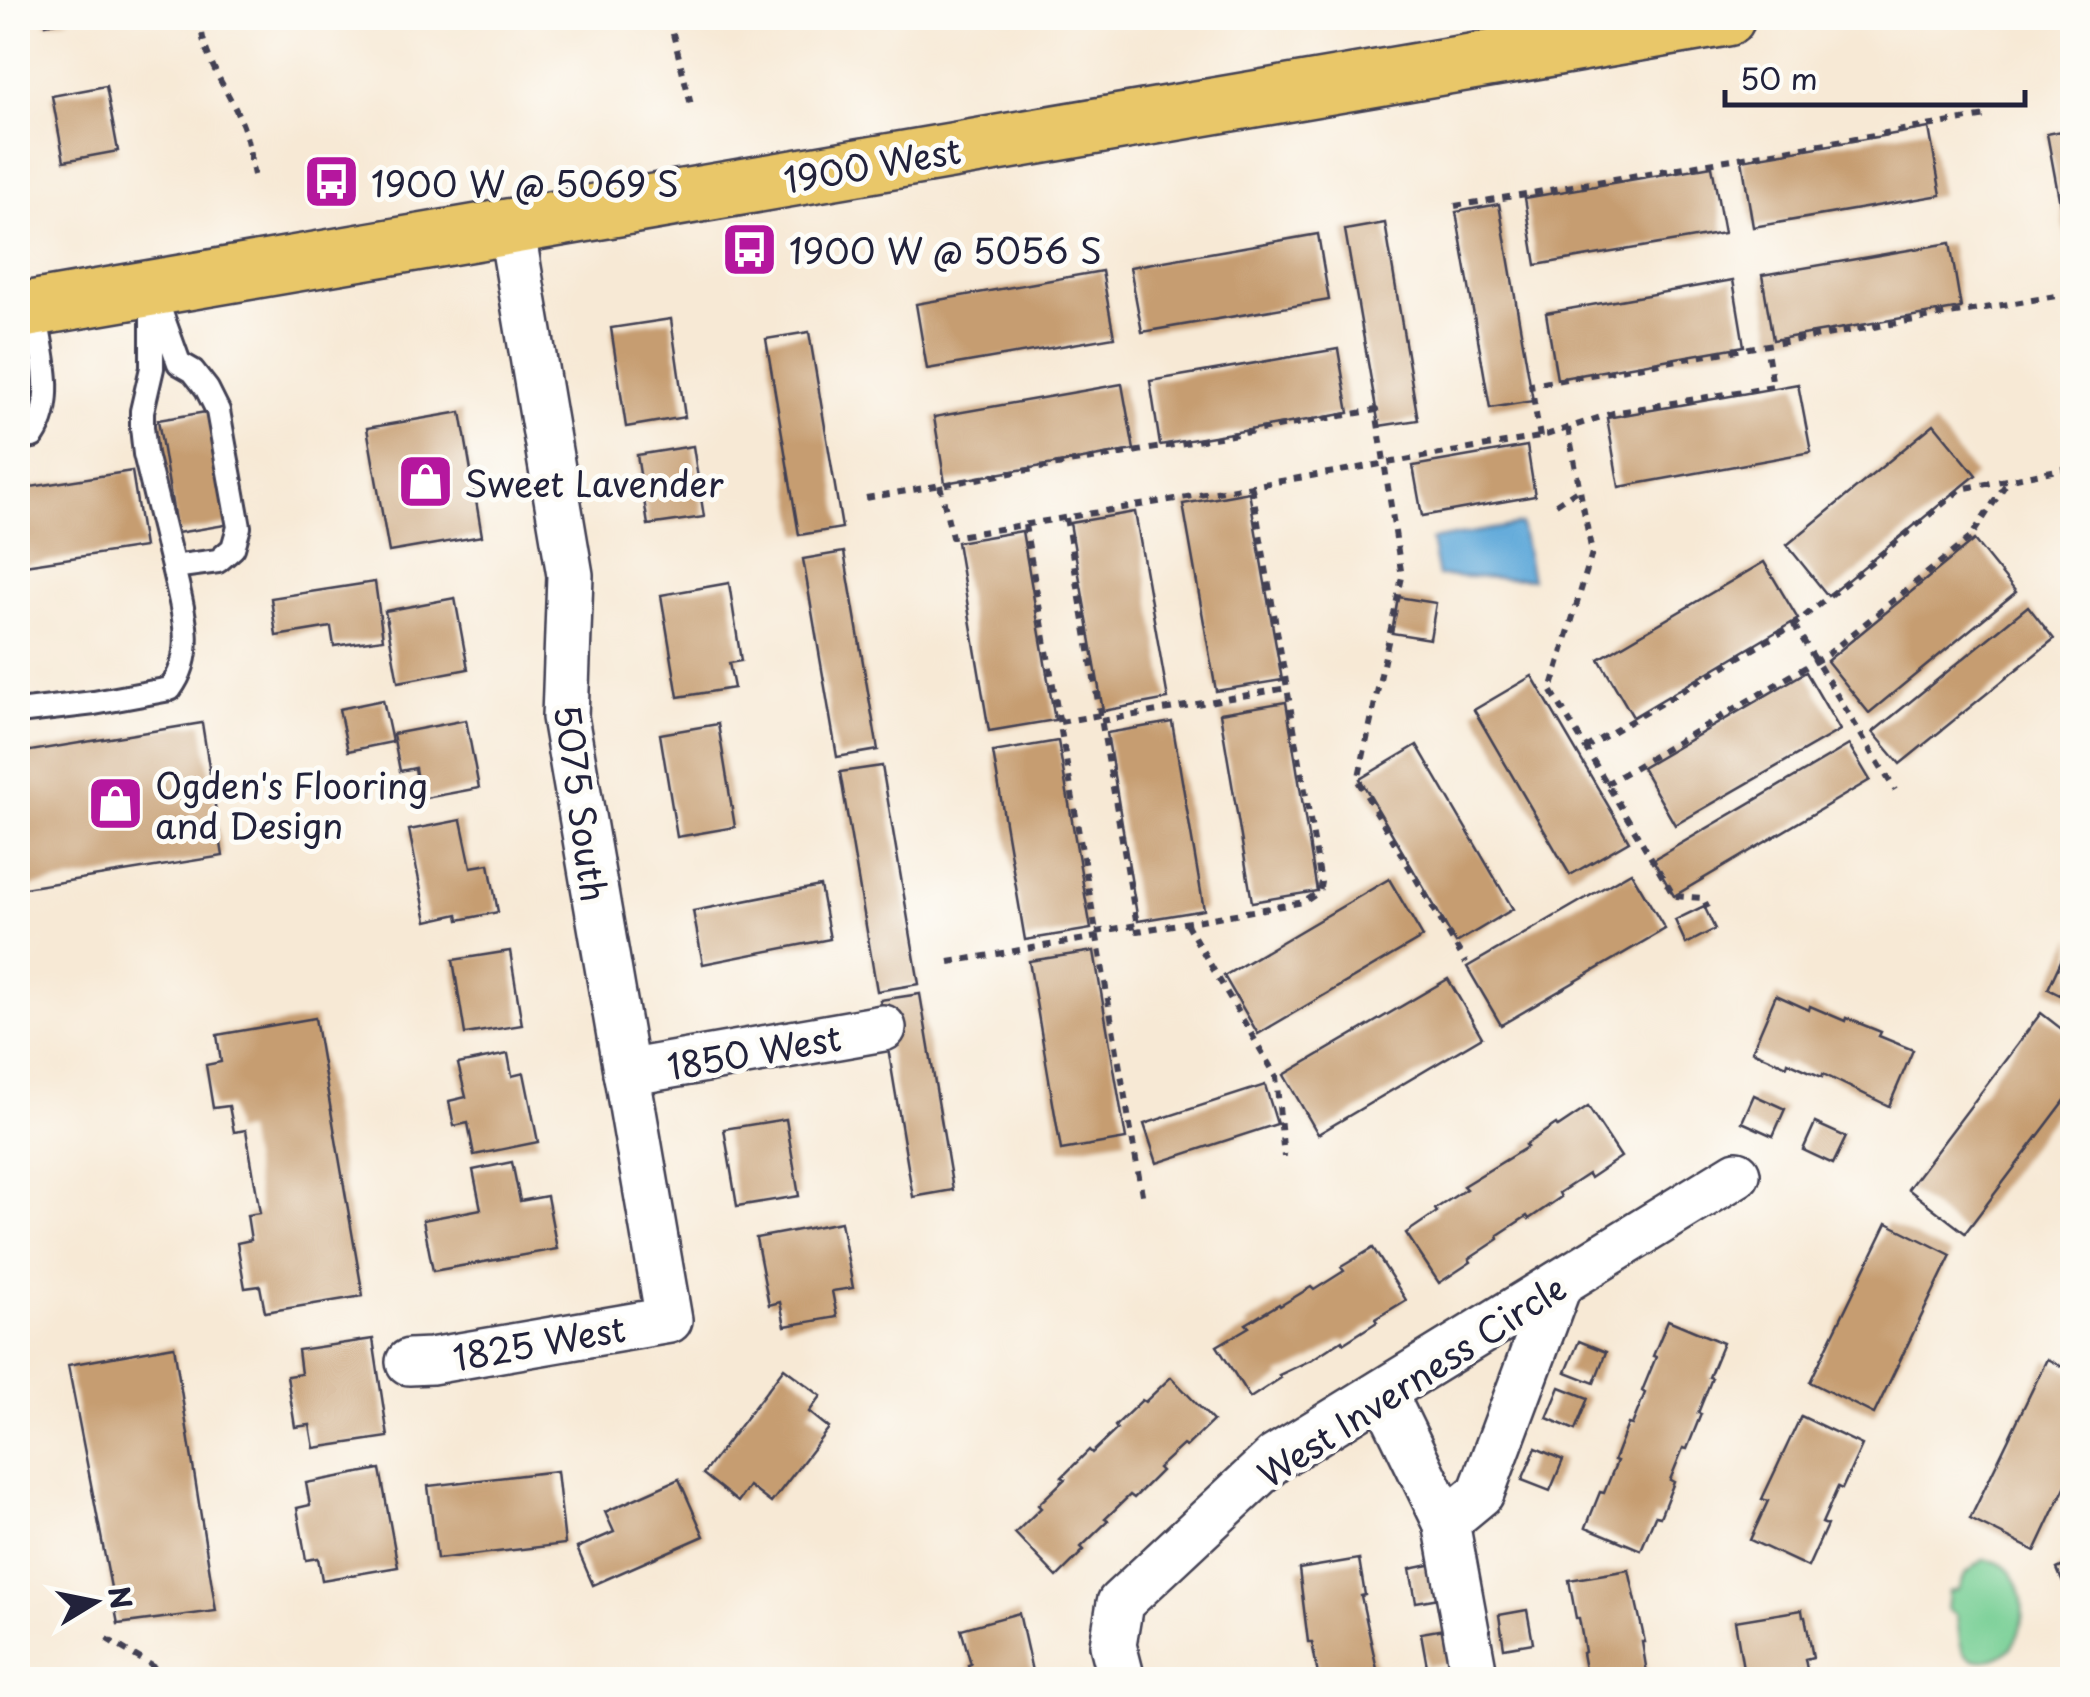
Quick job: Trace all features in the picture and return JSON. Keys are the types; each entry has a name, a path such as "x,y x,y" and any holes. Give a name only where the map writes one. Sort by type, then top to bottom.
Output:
{"main road":[{"name":"1900 West","path":"26,309 1728,18"}],"street":[{"name":"5075 South","path":"511,226 570,575 565,717 669,1320"},
{"name":"1850 West","path":"626,1072 882,1028"},
{"name":"West Inverness Circle","path":"1122,1680 1114,1645 1120,1603 1275,1458 1737,1174"},
{"path":"1446,1522 1480,1492 1559,1284"},
{"name":"1825 West","path":"409,1362 669,1320"},
{"path":"1383,1392 1446,1522 1475,1680"}],"lane":[{"path":"18,712 170,689 177,680 187,640 142,427 152,368 152,288"},
{"path":"152,288 179,363 193,371 218,411 239,527 233,548 218,561 173,567"},
{"path":"18,439 33,436 44,413 45,374 26,309"}],"path":[{"path":"201,18 200,35 242,122 254,175"},
{"path":"669,18 691,105"},
{"path":"1455,206 1986,116"},
{"path":"1540,438 1531,385 2056,296"},
{"path":"940,485 952,537 1252,488 1540,438 1613,413 1773,386 1766,345"},
{"path":"866,498 1376,410 1402,577 1358,782 1466,963"},
{"path":"1568,428 1592,553 1551,690 1674,896 1702,898 1708,908"},
{"path":"1585,748 1794,625 1961,489 2072,467"},
{"path":"1606,784 1816,661 1970,538 2008,480"},
{"path":"1066,518 1138,931 1304,902 1319,892 1321,882 1252,488"},
{"path":"1556,504 1580,488"},
{"path":"1025,525 1143,1200"},
{"path":"1794,625 1895,790"},
{"path":"1060,722 1287,688"},
{"path":"1186,922 1276,1076 1284,1157"},
{"path":"949,962 1137,925"},
{"path":"108,1639 176,1680"}],"green space":[{"path":"1983,1560 2000,1564 2012,1575 2023,1609 2014,1643 2002,1655 1982,1660 1964,1652 1956,1614 1947,1609 1949,1592 1959,1590 1965,1574"}],"water":[{"path":"1521,524 1532,579 1438,576 1431,540"}],"building":[{"path":"45,18 70,18 70,19 46,24"},
{"path":"106,86 118,151 64,161 52,96"},
{"path":"1929,128 1941,195 1753,227 1742,160"},
{"path":"2072,129 2072,263 2071,263 2047,134"},
{"path":"1712,166 1724,233 1536,265 1525,198"},
{"path":"1499,204 1533,401 1490,408 1456,212"},
{"path":"1385,223 1418,420 1379,426 1345,230"},
{"path":"1318,234 1329,300 1142,332 1130,267"},
{"path":"1950,243 1961,308 1773,340 1762,275"},
{"path":"1102,271 1114,337 927,369 916,304"},
{"path":"1733,280 1744,346 1557,379 1546,313"},
{"path":"671,319 685,417 626,427 611,328"},
{"path":"809,332 842,528 799,535 766,339"},
{"path":"1338,349 1349,413 1160,445 1150,381"},
{"path":"1122,384 1134,450 945,483 934,417"},
{"path":"1798,384 1811,452 1619,487 1607,418"},
{"path":"212,411 231,524 177,533 158,420"},
{"name":"Sweet Lavender","path":"461,412 482,536 389,552 367,428"},
{"path":"1934,424 1976,475 1828,596 1787,545"},
{"path":"693,446 704,517 648,525 637,455"},
{"path":"1527,446 1535,496 1422,516 1413,466"},
{"path":"132,471 144,547 18,566 18,489"},
{"path":"1249,492 1282,680 1216,691 1183,504"},
{"path":"1135,512 1168,699 1103,711 1070,523"},
{"path":"1022,531 1055,720 989,731 957,542"},
{"path":"1974,540 2016,592 1869,713 1827,661"},
{"path":"844,552 878,750 837,757 803,559"},
{"path":"1764,562 1798,619 1633,717 1599,659"},
{"path":"375,582 383,639 334,646 331,627 276,636 271,598"},
{"path":"729,583 741,661 729,663 734,688 678,697 661,595"},
{"path":"1398,597 1436,603 1430,639 1392,633"},
{"path":"455,598 468,669 398,682 385,611"},
{"path":"2028,606 2054,639 1900,764 1873,732"},
{"path":"1806,672 1840,730 1675,825 1642,768"},
{"path":"1532,676 1629,841 1570,875 1474,710"},
{"path":"383,700 392,742 348,751 339,709"},
{"path":"1286,702 1317,891 1252,902 1220,713"},
{"path":"466,720 479,788 420,799 415,768 400,771 393,734"},
{"path":"1172,722 1204,910 1138,921 1107,733"},
{"name":"Ogden's Flooring and Design","path":"202,723 223,856 18,889 18,753"},
{"path":"718,724 735,827 677,837 660,734"},
{"path":"1058,741 1091,929 1025,940 993,752"},
{"path":"1417,745 1513,909 1456,943 1360,779"},
{"path":"1849,745 1870,780 1674,896 1653,860"},
{"path":"882,766 919,984 877,991 840,772"},
{"path":"461,820 471,867 489,864 498,912 459,920 458,914 427,921 409,830"},
{"path":"1631,872 1665,929 1501,1025 1467,967"},
{"path":"1389,879 1423,937 1258,1034 1224,976"},
{"path":"820,886 830,939 703,964 693,911"},
{"path":"1704,906 1715,929 1686,944 1675,920"},
{"path":"2072,937 2072,1001 2048,989"},
{"path":"510,951 522,1025 465,1034 453,960"},
{"path":"1094,951 1126,1139 1061,1150 1029,961"},
{"path":"1448,979 1482,1037 1318,1134 1284,1075"},
{"path":"920,994 953,1190 913,1197 880,1000"},
{"path":"1776,995 1809,1010 1810,1006 1881,1032 1879,1036 1913,1050 1889,1106 1823,1074 1822,1077 1788,1062 1787,1066 1752,1051"},
{"path":"2041,1013 2072,1037 2072,1091 1965,1233 1908,1189"},
{"path":"315,1018 363,1296 265,1312 260,1286 245,1288 237,1243 251,1240 247,1215 260,1213 246,1130 234,1132 229,1106 213,1108 206,1065 221,1062 217,1035"},
{"path":"508,1054 512,1076 524,1073 538,1142 474,1155 468,1123 454,1126 449,1101 466,1097 458,1064"},
{"path":"1265,1085 1277,1124 1157,1163 1144,1124"},
{"path":"1754,1095 1785,1109 1773,1136 1742,1122"},
{"path":"1588,1107 1621,1157 1590,1178 1588,1174 1529,1219 1527,1216 1498,1235 1499,1239 1469,1259 1471,1262 1439,1283 1406,1233 1466,1189 1463,1186"},
{"path":"786,1119 799,1196 737,1206 724,1129"},
{"path":"1815,1123 1846,1137 1833,1164 1803,1150"},
{"path":"512,1162 520,1201 547,1196 557,1249 433,1271 423,1220 481,1209 473,1170"},
{"path":"841,1222 853,1288 832,1291 837,1317 785,1326 780,1302 769,1305 756,1238"},
{"path":"1887,1223 1951,1255 1874,1414 1810,1382"},
{"path":"1373,1248 1406,1300 1344,1343 1342,1340 1279,1375 1281,1378 1250,1398 1217,1346 1279,1304 1311,1287 1314,1290 1344,1271 1341,1267"},
{"path":"1668,1320 1723,1343 1709,1377 1712,1378 1698,1413 1701,1414 1670,1480 1674,1482 1660,1517 1655,1516 1641,1550 1586,1527 1600,1492 1604,1493 1628,1424 1632,1425 1645,1393 1642,1391 1656,1357 1653,1356"},
{"path":"373,1339 388,1437 314,1448 310,1425 295,1427 287,1376 301,1374 298,1350"},
{"path":"1579,1341 1606,1352 1594,1383 1566,1372"},
{"path":"174,1346 216,1611 118,1624 68,1365"},
{"path":"2047,1359 2072,1372 2072,1472 2035,1551 1970,1519"},
{"path":"784,1368 821,1396 809,1412 829,1428 771,1503 749,1486 738,1502 703,1474"},
{"path":"1171,1377 1213,1421 1158,1468 1161,1471 1134,1498 1130,1495 1105,1519 1108,1521 1057,1577 1015,1533 1089,1450 1092,1453 1142,1400 1145,1402"},
{"path":"1560,1387 1588,1398 1575,1430 1547,1418"},
{"path":"1801,1416 1862,1445 1822,1523 1827,1525 1808,1567 1750,1540 1768,1501 1762,1499"},
{"path":"1536,1448 1563,1460 1550,1491 1522,1480"},
{"path":"380,1469 398,1567 322,1580 318,1558 306,1560 297,1508 310,1505 306,1483"},
{"path":"557,1471 565,1544 437,1559 428,1486"},
{"path":"679,1479 704,1536 593,1585 577,1548 614,1532 605,1512"},
{"path":"1359,1559 1365,1595 1361,1596 1377,1669 1373,1670 1375,1680 1315,1680 1318,1675 1312,1642 1308,1642 1299,1569"},
{"path":"2072,1562 2072,1605 2057,1569"},
{"path":"1439,1563 1445,1597 1416,1602 1410,1569"},
{"path":"1629,1570 1645,1642 1648,1679 1587,1680 1579,1618 1569,1580"},
{"path":"1527,1610 1533,1643 1504,1648 1499,1615"},
{"path":"1802,1610 1813,1657 1805,1659 1809,1680 1745,1680 1735,1621"},
{"path":"1019,1613 1034,1680 972,1680 961,1629"},
{"path":"1450,1628 1455,1662 1427,1666 1421,1633"}],"place":[{"name":"1900 W @ 5069 S","path":"332,182"},
{"name":"1900 W @ 5056 S","path":"750,249"},
{"name":"Sweet Lavender","path":"425,482"},
{"name":"Ogden's Flooring and Design","path":"116,804"}]}
